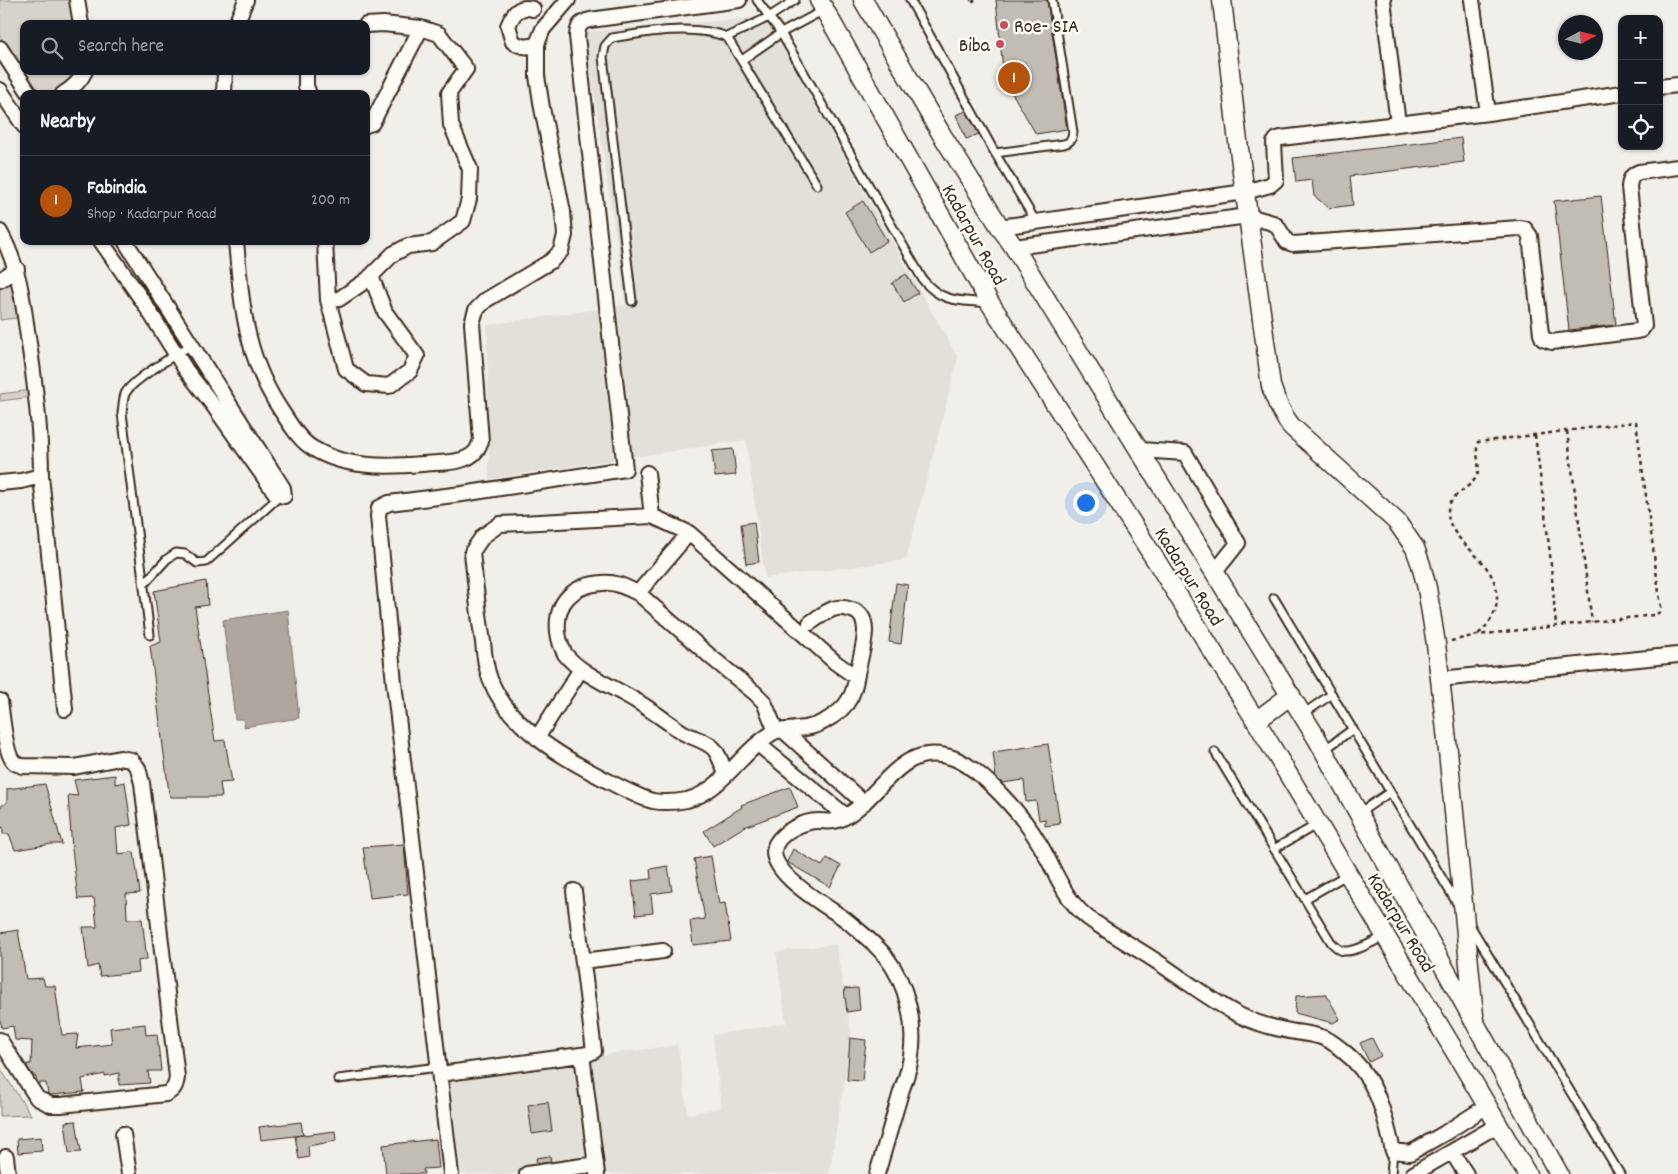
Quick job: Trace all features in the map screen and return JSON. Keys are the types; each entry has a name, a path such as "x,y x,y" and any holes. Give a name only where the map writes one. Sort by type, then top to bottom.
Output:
{"street":[{"path":"77,0 80,20"},
{"path":"238,20 246,0"},
{"path":"543,29 568,0"},
{"path":"451,1174 394,683 378,516 379,508 389,503 462,494 625,469 578,46 578,27 582,22 590,20 739,0"},
{"name":"Kadarpur Road","path":"863,0 942,135 1014,247 1324,750 1559,1174"},
{"path":"1222,0 1248,216 1271,386 1275,401 1291,426 1396,522 1408,536 1422,565 1436,644 1475,1024"},
{"path":"1383,0 1398,124"},
{"path":"1472,0 1488,113"},
{"path":"240,245 242,303 249,344 260,375 272,398 295,432 313,449 339,460 391,467 468,458 477,451 481,441 472,323 476,310 486,300 551,261 561,251 565,235 564,212 537,76 537,44 543,29 544,20 540,12 532,4 514,12 508,26 514,42 522,46 532,47 537,44"},
{"name":"Kadarpur Road","path":"822,5 990,303 1157,562 1256,721 1527,1174"},
{"path":"328,300 338,299 371,276 393,254 408,246 432,242 462,221 469,198 470,169 452,125 449,93 466,69 439,34 421,28 383,24 370,25"},
{"path":"370,124 421,28"},
{"path":"0,48 27,90"},
{"path":"69,90 82,79 84,75"},
{"path":"224,90 225,75"},
{"path":"306,75 308,90"},
{"path":"1663,86 1678,84"},
{"path":"0,90 20,120"},
{"path":"1000,227 1245,192 1274,183 1276,176 1274,148 1277,139 1488,113 1618,94"},
{"path":"1014,247 1248,216 1273,223 1277,226 1286,242 1293,244 1525,229 1530,236 1541,334 1543,339 1552,342 1641,330 1644,326 1629,187 1630,179 1633,174 1640,172 1678,167"},
{"path":"1152,206 1155,227"},
{"path":"1074,216 1077,238"},
{"path":"0,232 11,252 17,269 38,410 41,476 65,708"},
{"path":"104,245 144,303 176,355 276,494 284,496 283,488 128,245"},
{"path":"325,245 328,300 346,369 366,384 389,386 410,371 417,356 385,312 371,276"},
{"path":"0,280 17,269"},
{"path":"1140,450 1185,453 1238,543 1215,572"},
{"path":"647,473 652,516"},
{"path":"0,483 21,481 41,476"},
{"path":"810,623 835,608 846,608 856,611 864,623 864,645 855,688 844,706 826,721 808,728 780,731 758,744 710,790 701,795 675,802 652,801 581,768 551,749 527,730 497,693 490,678 481,631 472,552 484,536 500,524 652,516 689,533 836,663 856,677"},
{"path":"638,593 689,533"},
{"path":"726,774 718,755 711,746 683,732 639,703 581,669 566,654 559,638 558,616 568,595 575,590 602,583 614,583 638,593 755,693 764,702 780,731 864,803"},
{"path":"1440,679 1678,655"},
{"path":"537,738 581,669"},
{"path":"1256,721 1291,695"},
{"path":"0,701 8,750 15,764 22,766 74,767 120,758 131,760 138,768 144,803 177,1078 176,1085 172,1091 166,1094 52,1105 37,1098 0,1040"},
{"path":"758,744 846,816"},
{"path":"877,1174 911,1057 912,1030 906,997 900,980 884,955 845,920 816,898 797,887 775,859 776,844 793,828 805,823 839,821 864,803 897,768 908,761 929,756 943,756 954,759 967,765 982,776 1028,826 1040,843 1069,899 1091,921 1241,1016 1282,1030 1322,1037 1358,1062 1379,1098 1393,1151 1410,1153 1487,1106"},
{"path":"439,1071 591,1054 594,1048 574,892"},
{"path":"583,961 663,951"},
{"path":"527,1174 596,1169 582,1055"},
{"path":"1412,1174 1498,1125"},
{"path":"123,1134 129,1174"},
{"path":"1455,1150 1466,1174"},
{"path":"6,1157 8,1174"}],"lane":[{"path":"757,0 780,34 923,280 940,296 950,299 990,303"},
{"path":"727,37 769,17 795,0"},
{"path":"910,0 994,153 1036,222"},
{"path":"994,153 1064,144 1069,143 1072,138 1073,132 1052,0"},
{"path":"742,60 822,5"},
{"path":"632,301 603,57 605,46 612,38 693,29 715,32 727,37 817,186"},
{"path":"150,635 122,413 123,403 125,393 132,386 191,345"},
{"path":"144,584 167,559 176,553 185,554 197,563 206,562 280,496"},
{"path":"1274,598 1620,1174"},
{"path":"1303,715 1332,694"},
{"path":"1324,750 1353,729"},
{"path":"1215,752 1331,942 1337,948 1344,951 1353,950 1386,936"},
{"path":"1359,813 1390,792"},
{"path":"1274,849 1318,824"},
{"path":"1305,899 1348,873"},
{"path":"338,1079 439,1071"},
{"path":"1392,1174 1393,1151"}],"path":[{"path":"1436,644 1477,635 1654,615 1660,610 1636,422 1478,442 1476,446 1477,478 1448,505 1449,521 1459,536 1491,573 1496,587 1494,614 1485,629 1477,635"},
{"path":"1566,430 1592,622"},
{"path":"1535,435 1550,554 1556,626"}],"shaded area":[{"path":"0,0 71,0 74,20 20,20 20,69 0,36"},
{"path":"765,17 958,358 906,560 765,578 746,440 489,479 487,325 626,305 585,32"},
{"path":"24,75 76,75 71,83 61,90 33,90"},
{"path":"15,275 24,317 0,320 0,285"},
{"path":"32,390 32,397 0,401 0,394"},
{"path":"288,610 299,718 244,727 243,719 235,719 223,620"},
{"path":"836,944 852,1038 829,1174 461,1174 449,1075 678,1045 688,1114 721,1107 713,1035 786,1023 776,952"},
{"path":"0,1068 31,1115 0,1116"}],"building":[{"path":"996,0 1047,0 1067,129 1036,134 1004,79"},
{"path":"966,111 979,134 966,139 956,115"},
{"path":"1461,138 1464,162 1350,176 1353,205 1329,208 1314,196 1312,180 1296,182 1293,158"},
{"path":"1601,196 1616,325 1569,330 1554,201"},
{"path":"863,201 887,241 869,252 845,212"},
{"path":"906,274 918,293 904,302 892,283"},
{"path":"733,449 736,475 715,477 712,451"},
{"path":"754,522 759,562 746,564 741,524"},
{"path":"206,581 208,605 195,607 215,741 225,740 232,782 220,783 222,797 171,797 150,646 161,642 154,591"},
{"path":"896,583 908,585 901,644 889,642"},
{"path":"1048,744 1060,824 1045,826 1045,819 1039,820 1036,801 1026,802 1024,780 1002,783 996,778 993,752"},
{"path":"115,775 115,784 125,782 131,825 116,828 118,854 134,852 140,893 126,894 127,919 142,919 147,959 138,961 139,972 100,976 98,965 88,968 83,927 97,927 94,898 78,899 68,795 78,796 74,780"},
{"path":"45,784 62,844 15,850 9,834 3,834 3,827 0,828 0,807 7,802 7,789"},
{"path":"790,787 798,807 744,827 713,846 704,831 742,807 741,805"},
{"path":"404,844 408,894 370,898 363,847"},
{"path":"793,849 822,866 827,858 841,866 830,887 787,862"},
{"path":"711,856 719,904 725,903 731,941 693,945 690,921 705,919 694,859"},
{"path":"668,866 672,891 651,894 653,913 636,915 632,881 651,879 650,869"},
{"path":"18,930 26,979 43,978 45,986 55,986 62,1035 78,1034 76,1048 112,1044 110,1028 145,1024 146,1035 157,1034 161,1071 148,1071 150,1083 119,1085 119,1073 105,1076 105,1074 82,1079 84,1092 51,1095 48,1094 46,1083 38,1083 27,1067 27,1064 31,1064 32,1041 15,1040 13,1026 2,1028 0,1020 0,933"},
{"path":"858,988 860,1010 847,1012 844,989"},
{"path":"1326,994 1340,1019 1333,1023 1295,1013 1296,996"},
{"path":"850,1038 866,1040 862,1081 847,1080"},
{"path":"1372,1038 1381,1056 1369,1062 1360,1043"},
{"path":"548,1102 552,1131 532,1134 528,1105"},
{"path":"76,1121 81,1152 69,1153 65,1122"},
{"path":"301,1122 303,1135 261,1140 259,1127"},
{"path":"335,1131 336,1141 308,1146 309,1157 299,1159 295,1136"},
{"path":"41,1137 42,1151 18,1153 17,1139"},
{"path":"436,1139 439,1168 423,1169 424,1174 386,1174 383,1145"},
{"path":"550,1156 551,1162 537,1164 536,1158"}],"place":[{"name":"Roe- SIA","path":"1004,25"},
{"name":"Biba","path":"1000,44"},
{"name":"Fabindia","path":"1014,78"}]}
